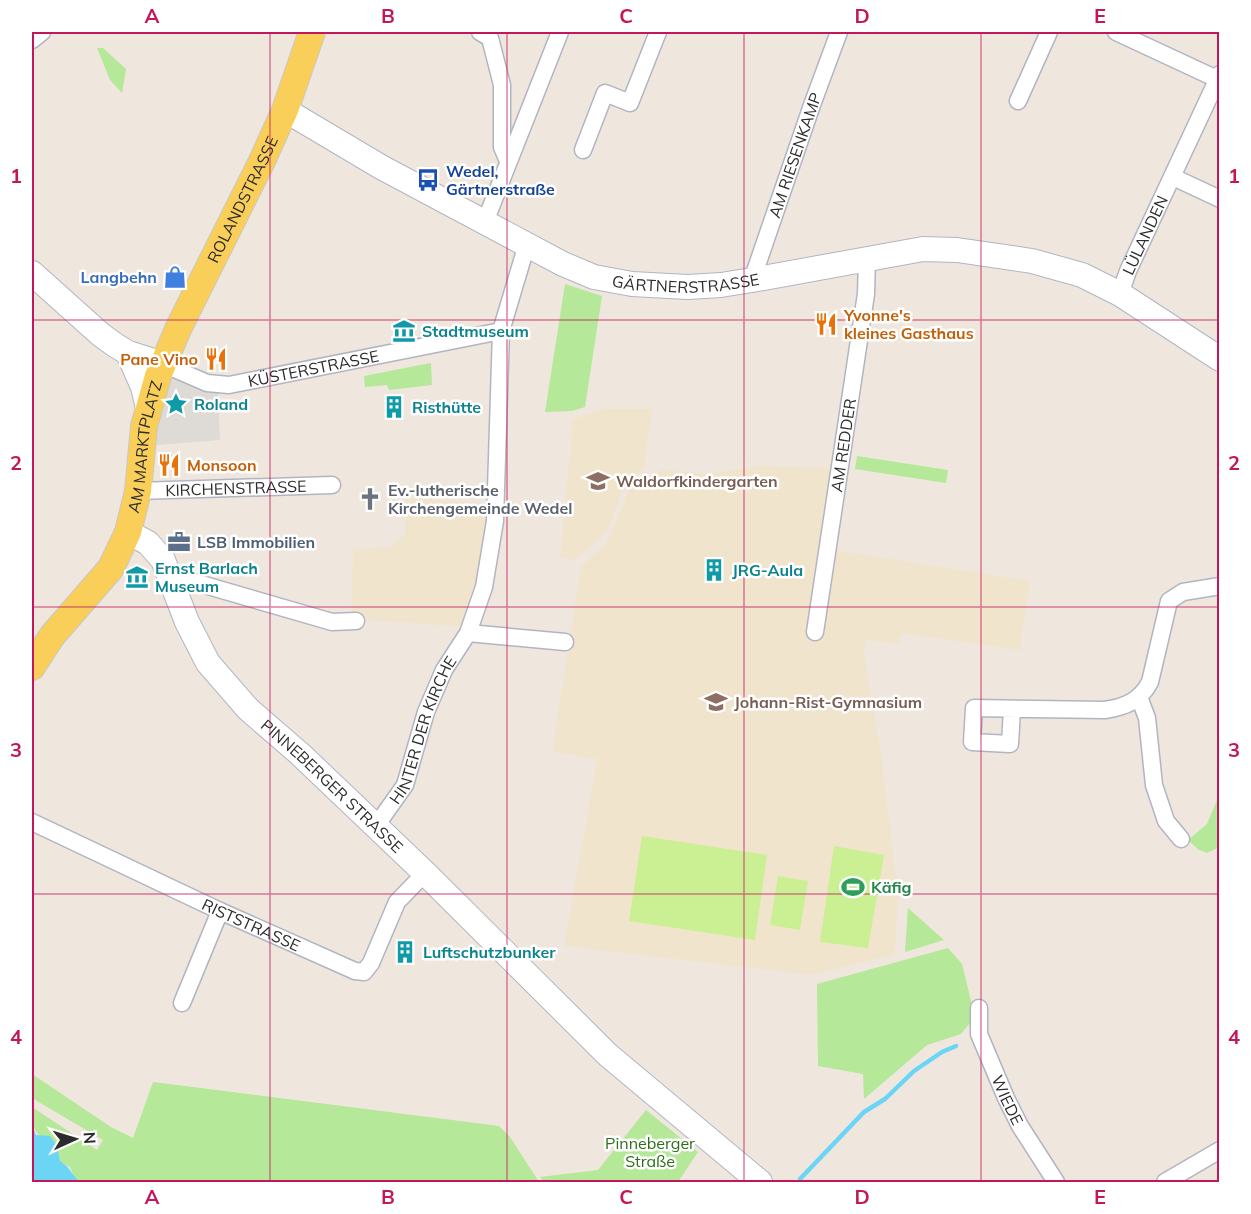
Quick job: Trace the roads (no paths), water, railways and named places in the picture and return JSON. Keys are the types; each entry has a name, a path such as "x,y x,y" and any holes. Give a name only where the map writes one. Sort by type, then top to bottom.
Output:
{"main road":[{"name":"ROLANDSTRASSE","path":"163,364 285,110 308,33"},
{"name":"AM MARKTPLATZ","path":"32,667 52,636 111,568 128,532 138,491 141,448 148,408 163,364"}],"street":[{"path":"32,40 42,32"},
{"path":"480,32 490,38 502,85 502,147 508,161"},
{"path":"484,222 560,32"},
{"path":"583,150 605,93 630,103 657,32"},
{"name":"AM RIESENKAMP","path":"752,280 839,32"},
{"path":"1018,101 1049,32"},
{"path":"1116,32 1218,77"},
{"name":"LÜLANDEN","path":"1120,294 1128,271 1218,77"},
{"name":"GÄRTNERSTRASSE","path":"285,110 526,248 594,277 632,284 688,287 721,285 922,249 957,250 1032,261 1082,274 1120,294 1220,359"},
{"name":"LÜLANDEN","path":"1173,177 1220,199"},
{"name":"HINTER DER KIRCHE","path":"376,826 405,785 426,712 444,670 468,633 484,587 495,521 501,335 526,248"},
{"name":"AM REDDER","path":"816,632 866,294 867,258"},
{"path":"32,273 100,334 128,353 163,364"},
{"name":"KÜSTERSTRASSE","path":"163,364 207,383 230,385 501,335"},
{"path":"128,353 143,387 148,408"},
{"name":"KIRCHENSTRASSE","path":"138,491 332,485"},
{"name":"PINNEBERGER STRASSE","path":"128,532 154,549 170,575 187,622 208,663 248,709 300,754 425,873 608,1055 760,1182"},
{"path":"170,575 332,622 356,621"},
{"path":"1012,708 1105,710 1124,707 1144,693 1150,682 1169,601 1183,592 1220,586"},
{"path":"468,633 565,642"},
{"path":"1139,697 1147,718 1154,785 1166,821 1181,839"},
{"name":"RISTSTRASSE","path":"32,822 220,911 355,971 364,972 397,902 425,873"},
{"path":"182,1003 220,911"},
{"name":"WIEDE","path":"979,1008 980,1034 1006,1098 1020,1126 1056,1182"},
{"path":"1165,1182 1220,1150"}],"water":[{"path":"32,1125 36,1135 50,1136 57,1146 60,1161 81,1182 32,1182"}],"waterway":[{"path":"800,1179 864,1112 885,1099 914,1071 942,1052 956,1046"}],"place":[{"name":"Wedel, Gärtnerstraße","path":"428,180"},
{"name":"Langbehn","path":"175,277"},
{"name":"Yvonne's kleines Gasthaus","path":"826,324"},
{"name":"Stadtmuseum","path":"404,331"},
{"name":"Pane Vino","path":"216,359"},
{"name":"Roland","path":"176,404"},
{"name":"Risthütte","path":"394,407"},
{"name":"Monsoon","path":"169,465"},
{"name":"Waldorfkindergarten","path":"598,481"},
{"name":"Ev.-lutherische Kirchengemeinde Wedel","path":"370,499"},
{"name":"LSB Immobilien","path":"179,542"},
{"name":"JRG-Aula","path":"714,570"},
{"name":"Ernst Barlach Museum","path":"137,577"},
{"name":"Johann-Rist-Gymnasium","path":"716,702"},
{"name":"Käfig","path":"853,887"},
{"name":"Luftschutzbunker","path":"405,952"}],"park label":[{"name":"Pinneberger Straße","path":"650,1152"}]}
